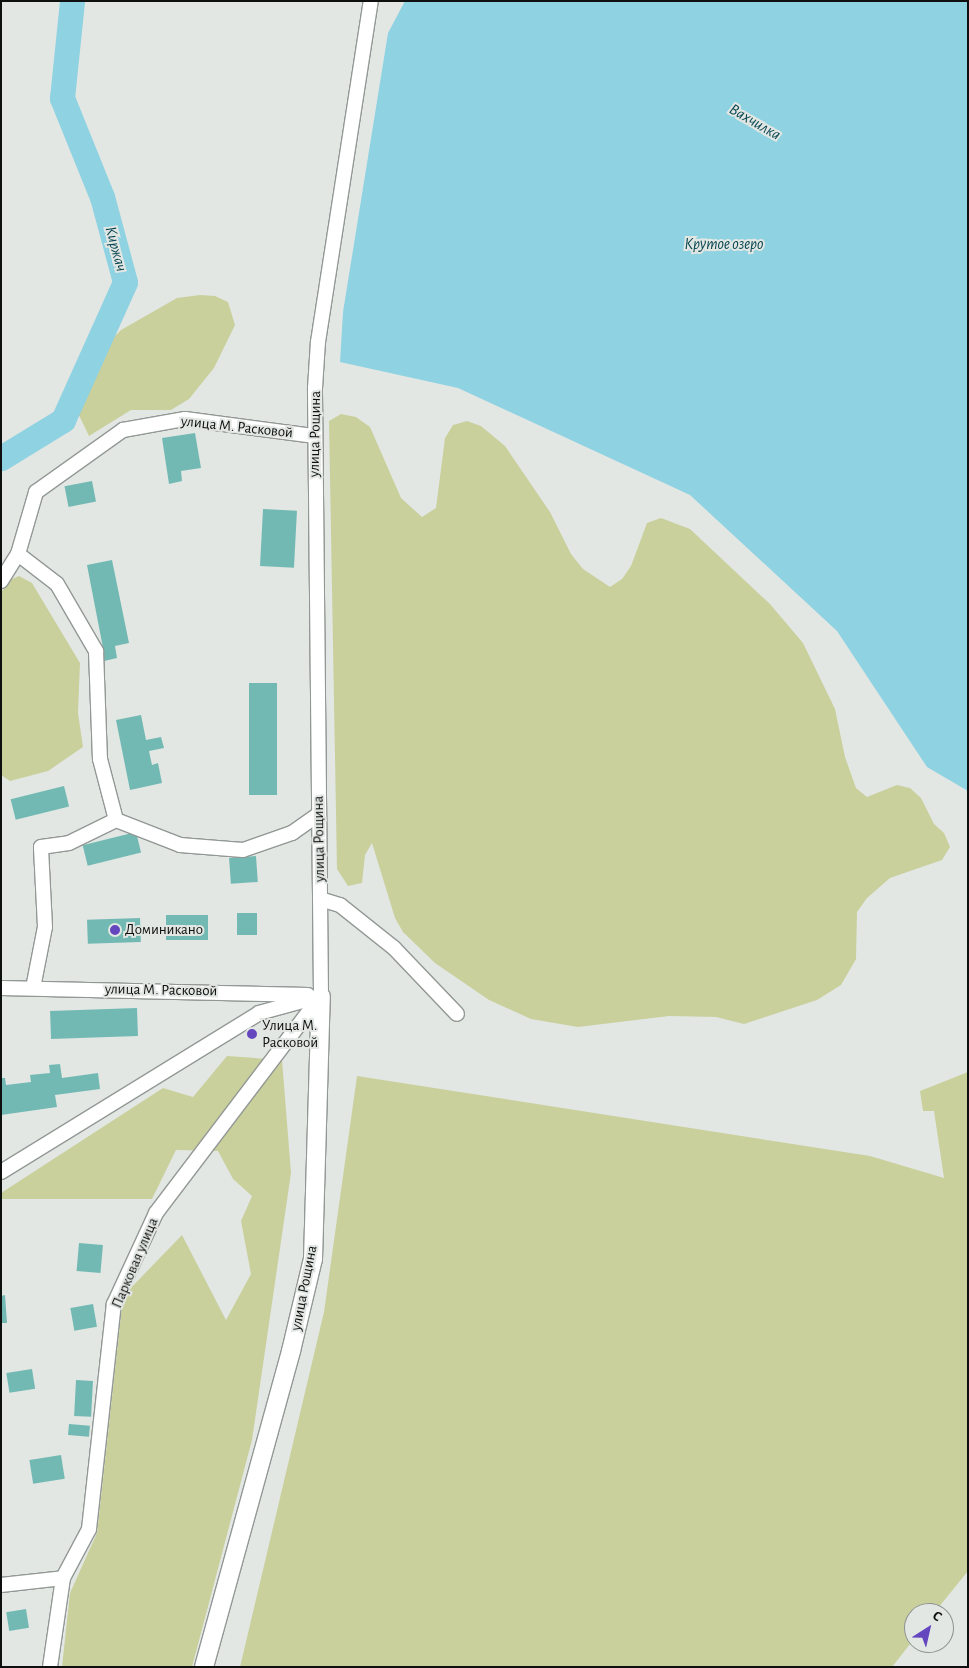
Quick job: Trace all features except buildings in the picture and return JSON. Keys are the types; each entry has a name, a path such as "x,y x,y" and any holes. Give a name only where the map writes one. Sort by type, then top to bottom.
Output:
{"street":[{"name":"улица Рощина","path":"204,1667 291,1351 312,1258 321,996 315,436 318,342 371,1"},
{"name":"улица М. Расковой","path":"1,581 18,554 36,492 123,430 185,419 315,436"},
{"path":"18,554 57,584 96,651 100,758 116,820"},
{"path":"33,988 45,927 41,846 68,843 116,820 180,844 243,850 292,833 318,814"},
{"path":"320,899 340,905 394,948 457,1014"},
{"name":"улица М. Расковой","path":"1,988 246,992 321,996"},
{"path":"246,992 257,1000 259,1013"},
{"path":"1,1172 259,1013 321,996"},
{"name":"Парковая улица","path":"50,1667 63,1578 89,1529 114,1304 156,1213 321,996"},
{"path":"1,1585 63,1578"}],"green space":[{"path":"200,295 215,296 228,302 235,325 214,368 189,399 171,410 131,410 89,436 76,409 97,375 111,340 121,330 177,298"},
{"path":"341,414 356,417 370,427 401,498 422,517 436,508 445,438 453,425 467,421 481,426 505,446 550,512 571,554 583,569 610,587 622,579 631,566 647,523 661,518 690,529 770,604 803,643 835,709 845,757 856,788 867,797 897,785 910,788 921,798 934,824 944,833 950,847 942,860 890,878 867,898 857,912 856,959 841,985 817,1000 744,1024 716,1017 669,1016 578,1027 531,1019 489,1000 435,963 403,932 395,918 372,843 365,855 362,883 348,886 337,869 329,421"},
{"path":"19,576 32,583 80,663 78,713 83,747 48,771 10,781 1,775 1,592 12,579"},
{"path":"227,1056 282,1060 291,1173 252,1440 192,1667 62,1667 70,1593 97,1533 123,1296 182,1235 226,1320 251,1274 241,1221 252,1196 233,1179 218,1151 176,1150 152,1199 1,1199 1,1193 163,1088 193,1097"},
{"path":"968,1072 968,1571 942,1603 904,1603 904,1652 892,1667 240,1667 324,1312 357,1076 870,1156 944,1178 934,1111 923,1111 920,1091"}],"water":[{"name":"Крутое озеро","path":"405,1 968,1 968,791 927,767 837,631 690,495 458,388 340,362 343,312 388,33"}],"waterway":[{"name":"Киржач","path":"1,458 63,420 125,282 102,197 62,98 72,1"}],"place":[{"name":"Доминикано","path":"115,930"},
{"name":"Улица М. Расковой","path":"252,1034"}],"water label":[{"name":"Вахчилка","path":"755,122"}]}
